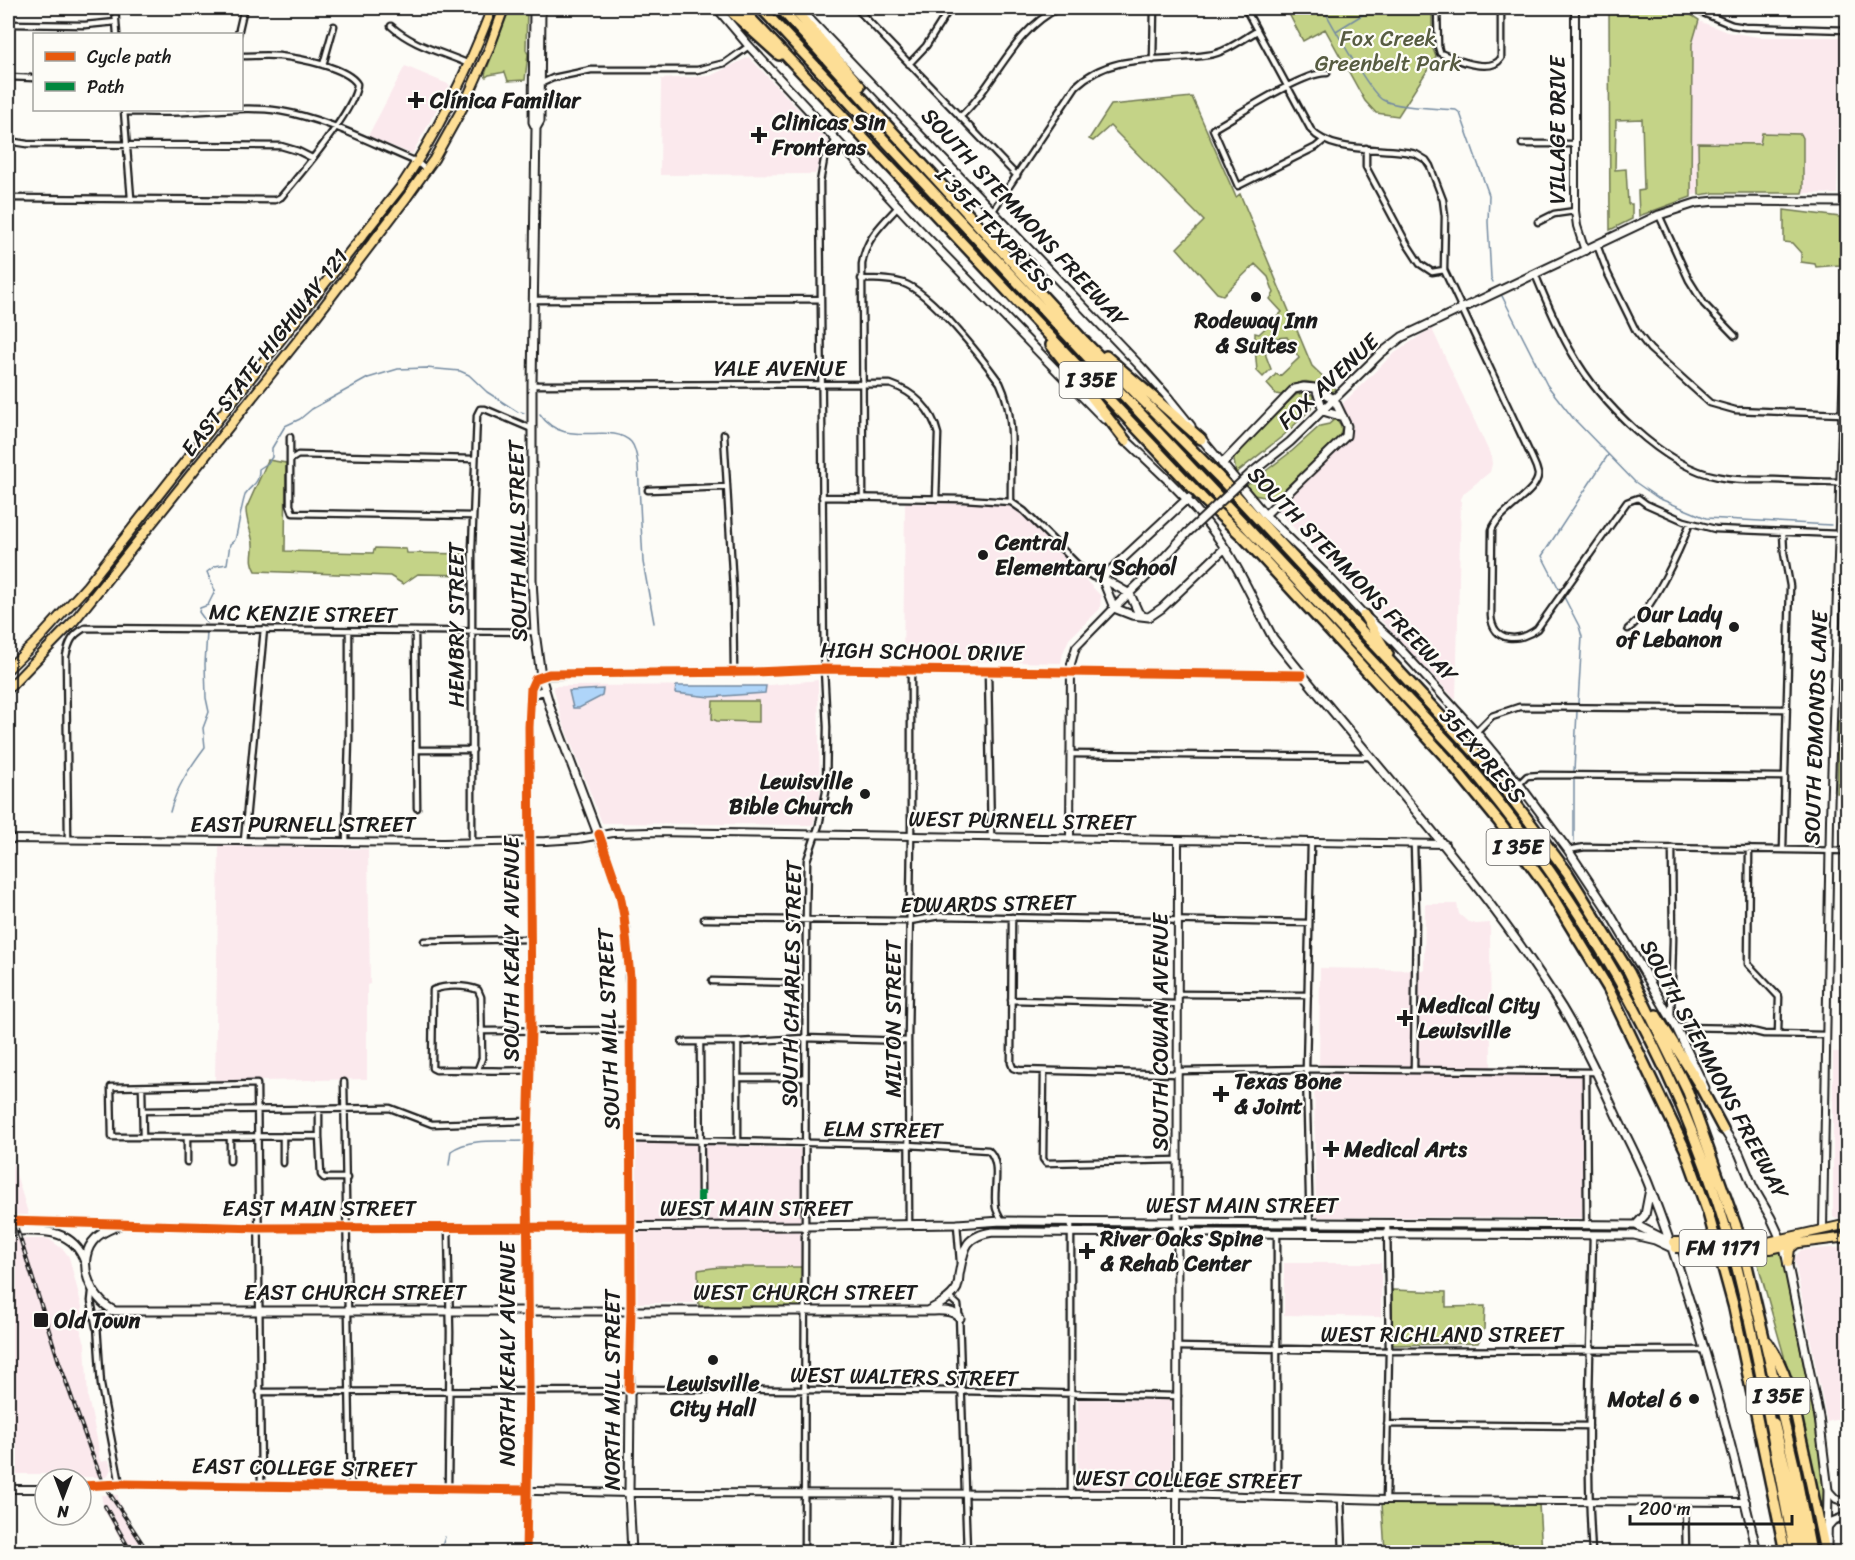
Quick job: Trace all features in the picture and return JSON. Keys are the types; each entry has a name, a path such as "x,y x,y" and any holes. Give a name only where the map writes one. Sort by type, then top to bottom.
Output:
{"highway":[{"path":"727,8 838,110"},
{"name":"I 35E","path":"741,8 1205,501 1252,546 1449,761 1517,846 1568,919 1608,988 1685,1149 1708,1213 1743,1347 1783,1552"},
{"name":"I 35E TEXPRESS","path":"761,8 1201,478"},
{"name":"SOUTH STEMMONS FREEWAY","path":"780,8 1084,341 1219,477 1490,769 1567,872 1629,972 1689,1092 1742,1240 1765,1339"},
{"path":"793,8 924,164"},
{"path":"978,259 1126,441"},
{"path":"1084,341 1110,359 1201,439"},
{"name":"35EXPRESS","path":"1201,478 1473,771 1533,845 1597,941 1652,1042 1705,1166 1736,1266 1754,1340 1794,1552"},
{"path":"1365,615 1385,646 1391,661"},
{"path":"1629,972 1700,1086 1723,1129"},
{"path":"1765,1339 1785,1372 1826,1552"},
{"name":"I 35E","path":"1765,1339 1795,1469 1811,1552"},
{"path":"1765,1398 1777,1432 1803,1552"}],"main road":[{"name":"EAST STATE HIGHWAY 121","path":"8,669 87,586 400,188 445,116 492,8"},
{"name":"EAST STATE HIGHWAY 121","path":"8,689 74,621 302,335 426,170 464,105 504,8"},
{"path":"717,8 836,140 1053,368 1126,441 1188,498 1225,548 1274,638 1302,675 1445,844 1563,1009 1597,1072 1650,1187 1673,1245 1724,1415 1757,1552"},
{"name":"SOUTH STEMMONS FREEWAY","path":"799,8 1142,368 1265,514 1393,641 1476,732 1519,784 1568,850 1635,956 1676,1027 1723,1129 1739,1153 1753,1187 1783,1243 1819,1417 1828,1490 1826,1552"},
{"name":"SOUTH MILL STREET","path":"538,9 533,122 536,128 531,385 531,579 535,632 545,690 620,895 625,923 630,977 630,1227"},
{"name":"FOX AVENUE","path":"1114,608 1187,533 1250,474 1290,442 1380,354 1402,337 1659,215 1696,203 1716,201 1848,202"},
{"path":"354,244 365,252"},
{"path":"292,324 302,335"},
{"path":"255,370 267,379"},
{"path":"1315,388 1321,398 1323,411 1343,417"},
{"path":"1222,464 1294,389 1315,388 1334,399 1347,431 1343,441 1265,514"},
{"path":"1102,578 1188,498"},
{"path":"1102,578 1114,608 1149,617 1162,608 1225,548"},
{"path":"1102,578 1130,594 1138,612 1143,616"},
{"path":"64,611 74,621"},
{"path":"531,699 533,694 545,690"},
{"path":"1636,1225 1645,1215 1650,1187"},
{"name":"EAST MAIN STREET","path":"8,1221 259,1228 630,1227"},
{"name":"WEST MAIN STREET","path":"630,1227 909,1225 1002,1221 1636,1225 1673,1245"},
{"path":"86,1264 88,1250 95,1239 122,1224"},
{"name":"WEST MAIN STREET","path":"1783,1243 1823,1228 1848,1224"},
{"path":"1593,1235 1596,1231 1614,1226"},
{"name":"NORTH MILL STREET","path":"630,1227 629,1493 632,1552"},
{"path":"8,1231 49,1231 72,1241 81,1251 92,1292 107,1308 115,1311"},
{"name":"WEST MAIN STREET","path":"970,1240 984,1233 993,1232 1637,1235 1673,1245 1769,1245 1848,1237"},
{"name":"WEST CHURCH STREET","path":"631,1310 927,1311 949,1297 957,1288 963,1254 970,1240"},
{"path":"1788,1263 1790,1249 1799,1243"},
{"name":"EAST CHURCH STREET","path":"115,1311 631,1310"},
{"path":"927,1311 951,1312 960,1318"}],"street":[{"path":"115,8 117,33"},
{"path":"238,33 244,8"},
{"path":"909,64 926,46 950,8"},
{"path":"960,117 981,94 1021,37 1033,25 1059,8"},
{"path":"1153,60 1154,8"},
{"path":"1245,8 1311,130 1323,141 1330,144 1416,154 1426,160 1430,166 1443,200 1444,270 1529,449 1538,474 1534,485 1494,524 1491,616 1493,629 1503,636 1510,637 1525,636 1538,629 1627,501 1633,498 1638,498 1654,508 1690,523 1728,530 1839,534"},
{"path":"1437,8 1440,53 1474,65 1491,66 1501,58 1501,8"},
{"name":"VILLAGE DRIVE","path":"1575,8 1575,211 1585,251"},
{"path":"859,9 1017,176"},
{"path":"1696,9 1732,25 1745,27 1848,30"},
{"path":"8,24 85,25 116,22"},
{"path":"323,65 334,26"},
{"path":"391,26 416,43 469,64"},
{"path":"992,212 1063,104 1076,86 1088,75 1108,66 1210,55 1257,31"},
{"path":"536,84 591,70 697,70 725,63 749,46"},
{"path":"8,198 275,200 280,197 334,128 355,95 357,84 350,76 323,65 279,56 243,56"},
{"path":"1323,141 1316,147 1238,186 1213,129 1310,76 1327,73"},
{"path":"8,77 33,78"},
{"path":"243,110 277,111 317,120 417,162 426,170"},
{"path":"131,198 124,111 202,111"},
{"name":"SOUTH CHARLES STREET","path":"804,1552 804,1038 807,860 826,792 827,718 824,669 820,182 824,160 836,140"},
{"path":"8,141 27,144 280,146 312,158"},
{"path":"1522,144 1574,144"},
{"path":"1366,148 1366,167 1417,260 1432,272 1444,270"},
{"path":"863,498 861,279 863,255 871,235 898,206"},
{"path":"1538,222 1554,214 1575,211"},
{"path":"1659,215 1680,264 1704,304 1735,336"},
{"name":"SOUTH EDMONDS LANE","path":"1823,1228 1829,850 1839,534 1844,482 1842,414 1848,229"},
{"path":"1597,245 1608,274 1636,331 1650,348 1710,403 1735,410 1842,414"},
{"path":"1535,274 1566,342 1592,383 1612,406 1670,457 1690,468 1718,477 1844,482"},
{"path":"861,279 903,283 921,294 964,338 1000,384 1010,421 1011,502"},
{"path":"532,300 821,299"},
{"name":"YALE AVENUE","path":"531,385 883,384 902,388 914,396 929,413 938,434 936,499"},
{"name":"HEMBRY STREET","path":"472,842 473,516 477,415 480,409 485,409 532,429"},
{"path":"724,434 733,589 734,672"},
{"path":"290,437 290,505 293,513 473,516"},
{"path":"290,460 298,455 475,459"},
{"path":"648,490 727,487"},
{"path":"822,497 1011,502 1024,511 1083,570 1093,577 1102,578"},
{"path":"1628,629 1637,622 1667,572 1681,547 1690,523"},
{"path":"1783,849 1790,586 1784,553 1784,532"},
{"name":"FOX AVENUE","path":"1070,839 1071,672 1076,647 1114,608"},
{"name":"MC KENZIE STREET","path":"68,839 66,656 73,636 86,628 535,632"},
{"path":"244,841 264,629"},
{"path":"346,843 349,631"},
{"path":"416,631 417,807"},
{"name":"HIGH SCHOOL DRIVE","path":"541,676 824,669 1302,675"},
{"name":"MILTON STREET","path":"909,1225 911,670"},
{"path":"988,671 991,837"},
{"name":"SOUTH KEALY AVENUE","path":"527,1227 531,1030 531,688 535,679 541,676"},
{"path":"1476,732 1492,716 1519,707 1786,709"},
{"path":"417,750 473,750"},
{"path":"1070,754 1371,757"},
{"path":"1519,784 1527,776 1541,774 1784,777"},
{"name":"WEST PURNELL STREET","path":"599,834 640,832 815,834 1445,844"},
{"name":"EAST PURNELL STREET","path":"8,839 346,843 472,842 578,839 599,834"},
{"name":"SOUTH COWAN AVENUE","path":"1177,1552 1179,841"},
{"path":"1310,1234 1306,1069 1311,843"},
{"path":"1414,844 1416,911 1414,1070"},
{"path":"1568,850 1585,847 1848,851"},
{"path":"1671,1020 1674,940 1672,848"},
{"path":"1749,849 1748,964 1779,997 1778,1034"},
{"name":"EDWARDS STREET","path":"704,919 910,921 940,916 1309,923"},
{"path":"1012,917 1011,1063 1013,1068 1044,1071 1178,1072 1306,1069 1597,1072"},
{"path":"424,941 530,939"},
{"path":"712,981 805,983"},
{"path":"478,1069 482,1058 481,997 478,990 472,987 441,987 433,990 432,1068 436,1070 478,1069 495,1072 530,1070"},
{"path":"1178,994 1308,995"},
{"path":"1011,1000 1178,1004"},
{"path":"1676,1027 1739,1028 1749,1032 1826,1035"},
{"path":"481,1031 630,1030"},
{"path":"682,1042 738,1042 804,1038 908,1041"},
{"path":"700,1042 701,1191"},
{"path":"738,1042 738,1142"},
{"path":"1044,1071 1043,1159 1046,1163 1178,1160"},
{"path":"1586,1072 1587,1225"},
{"path":"738,1078 804,1078"},
{"path":"344,1082 351,1487"},
{"path":"261,1486 258,1310 259,1228 258,1136 258,1110 257,1084 111,1087 112,1137 230,1137 258,1136 319,1136"},
{"path":"142,1086 143,1137"},
{"path":"143,1111 390,1108 432,1124 529,1121"},
{"path":"320,1109 321,1175 324,1178 347,1178"},
{"path":"283,1136 283,1163"},
{"path":"187,1137 187,1162"},
{"path":"230,1137 230,1161"},
{"name":"ELM STREET","path":"630,1139 909,1145 988,1150 993,1154 995,1164 996,1208 1002,1221"},
{"path":"1071,1222 1071,1495"},
{"path":"957,1224 960,1271"},
{"path":"1386,1500 1389,1351 1387,1224"},
{"name":"NORTH KEALY AVENUE","path":"526,1552 527,1227"},
{"path":"448,1228 450,1391 448,1488"},
{"path":"1277,1234 1277,1497"},
{"path":"1592,1552 1589,1502 1589,1426 1593,1235"},
{"path":"92,1292 91,1301 98,1333"},
{"path":"949,1297 958,1305 960,1318 967,1552"},
{"path":"115,1311 99,1317 98,1333 101,1385 120,1484"},
{"name":"WEST RICHLAND STREET","path":"1178,1347 1389,1351 1705,1350"},
{"name":"WEST WALTERS STREET","path":"259,1392 630,1389 961,1391 1178,1396"},
{"path":"1387,1424 1589,1426"},
{"name":"EAST COLLEGE STREET","path":"93,1485 448,1488 629,1493"},
{"path":"8,1489 33,1489"},
{"path":"1828,1490 1836,1499 1848,1503"},
{"name":"WEST COLLEGE STREET","path":"629,1493 1177,1494 1386,1500 1746,1502"},
{"path":"895,1552 896,1495"},
{"path":"1341,1499 1343,1552"},
{"path":"1685,1502 1686,1552"},
{"path":"1827,1529 1833,1521 1848,1515"}],"shaded area":[{"path":"1694,19 1727,32 1759,37 1841,37 1837,194 1740,191 1710,192 1687,196 1686,47"},
{"path":"749,57 829,142 815,174 660,175 661,79 710,76"},
{"path":"405,66 450,85 412,154 368,136"},
{"path":"1432,329 1491,456 1492,464 1490,472 1464,493 1461,499 1456,700 1276,509 1350,438 1353,425 1344,410 1343,403 1392,355"},
{"name":"Central Elementary School","path":"905,503 1004,504 1022,514 1101,596 1100,609 1069,639 1061,663 903,660"},
{"path":"818,680 820,796 813,825 602,823 562,720 553,686 770,685"},
{"path":"219,846 368,849 370,984 367,985 367,1079 215,1082"},
{"name":"Medical City Lewisville","path":"1425,904 1457,904 1459,914 1467,921 1476,924 1490,923 1491,1066 1583,1068 1582,1218 1316,1217 1314,1076 1319,1075 1320,968 1424,970"},
{"path":"1833,1052 1848,1052 1847,1218 1836,1219 1833,1217"},
{"path":"637,1142 801,1149 800,1303 637,1303"},
{"path":"8,1148 29,1216 8,1216"},
{"path":"8,1239 49,1239 64,1250 69,1257 82,1307 83,1322 79,1325 85,1343 88,1398 99,1457 101,1462 109,1460 111,1469 107,1477 93,1477 93,1467 33,1467 33,1474 8,1474"},
{"path":"1847,1247 1847,1417 1827,1422 1794,1258 1801,1250"},
{"path":"1284,1263 1381,1263 1381,1317 1284,1315"},
{"path":"1078,1399 1171,1400 1171,1489 1078,1489"},
{"path":"101,1495 118,1495 125,1515 150,1552 128,1552 104,1510"}],"green space":[{"path":"510,8 527,8 526,50 528,54 525,80 508,81 505,72 486,77 485,74"},
{"name":"Fox Creek Greenbelt Park","path":"1286,8 1432,8 1432,46 1436,57 1398,116 1376,113 1365,101 1325,29 1303,41"},
{"path":"1609,8 1682,9 1699,20 1692,44 1691,197 1639,216 1638,191 1644,190 1642,119 1616,120 1615,170 1626,169 1628,204 1632,204 1632,219 1610,230"},
{"path":"1192,97 1236,197 1240,194 1312,366 1336,389 1331,392 1313,382 1303,382 1289,388 1281,395 1276,394 1267,384 1276,374 1280,376 1299,358 1287,337 1264,339 1266,356 1271,369 1263,377 1257,371 1255,348 1260,343 1255,338 1255,333 1259,334 1282,312 1270,299 1274,293 1268,277 1255,264 1223,295 1217,293 1177,248 1204,221 1110,126 1093,141 1089,139 1111,105"},
{"path":"1762,133 1801,134 1803,138 1802,193 1699,195 1698,143 1760,144"},
{"path":"1784,210 1840,217 1840,265 1816,267 1815,264 1801,262 1801,253 1792,243 1784,242"},
{"path":"1302,393 1313,395 1311,409 1284,435 1236,473 1233,454 1296,395"},
{"path":"1335,419 1341,427 1339,437 1274,499 1254,495 1246,486 1320,426 1329,424"},
{"path":"268,460 286,463 285,551 373,553 375,548 406,549 407,553 469,554 469,575 418,574 403,584 390,576 256,571 246,509"},
{"path":"713,701 759,701 759,722 712,719"},
{"path":"1838,721 1842,721 1842,726 1846,726 1847,793 1837,793"},
{"path":"1779,1241 1822,1458 1823,1519 1800,1412 1754,1250"},
{"path":"720,1267 805,1267 805,1310 699,1309 698,1270"},
{"path":"1392,1290 1446,1292 1446,1307 1485,1306 1484,1329 1478,1343 1392,1345"},
{"path":"1382,1504 1539,1504 1542,1552 1385,1552"}],"water":[{"path":"676,686 766,686 765,693 710,697 675,693"},
{"path":"603,689 602,696 579,708 573,708 569,691"}],"waterway":[{"path":"1323,8 1369,85 1383,100 1408,106 1456,110 1460,113 1489,195 1488,222 1493,282"},
{"path":"1336,31 1370,10"},
{"path":"1502,296 1547,385 1573,418 1635,482 1658,498 1706,518 1831,525"},
{"path":"207,623 199,612 200,608 208,605 215,591 207,572 215,566 227,564 230,544 235,540 246,493 257,481 259,469 272,457 272,448 285,426 368,378 398,369 426,368 460,371 469,375 487,392 518,412"},
{"path":"540,414 550,425 561,431 611,434 622,436 633,444 638,465 643,562 654,623"},
{"path":"1559,589 1542,556 1608,455"},
{"path":"1564,597 1582,637 1578,703"},
{"path":"170,812 184,778 205,747 203,728 209,712 206,698 205,664 207,632"},
{"path":"1574,771 1577,711"},
{"path":"1574,780 1574,842"},
{"path":"449,1165 451,1151 467,1144 486,1141 524,1141"},
{"path":"440,1552 445,1537"}],"railway":[{"path":"8,1200 58,1359 104,1485 148,1552"},
{"path":"105,1506 131,1552"}],"marked path":[{"path":"701,1191 701,1220"}],"cycle path":[{"path":"526,1552 529,1385 527,1178 531,1030 529,727 531,688 535,679 549,674 824,669 1302,675"},
{"path":"599,834 620,895 630,977 631,1309 629,1389"},
{"path":"8,1221 259,1228 629,1227"},
{"path":"93,1485 526,1490"}],"place":[{"name":"Clínica Familiar","path":"416,100"},
{"name":"Clinicas Sin Fronteras","path":"759,135"},
{"name":"Rodeway Inn & Suites","path":"1256,297"},
{"name":"Central Elementary School","path":"983,555"},
{"name":"Our Lady of Lebanon","path":"1734,627"},
{"name":"Lewisville Bible Church","path":"865,794"},
{"name":"Medical City Lewisville","path":"1405,1018"},
{"name":"Texas Bone & Joint","path":"1221,1094"},
{"name":"Medical Arts","path":"1331,1149"},
{"name":"River Oaks Spine & Rehab Center","path":"1087,1251"},
{"name":"Old Town","path":"41,1320"},
{"name":"Lewisville City Hall","path":"713,1360"},
{"name":"Motel 6","path":"1694,1399"}]}
